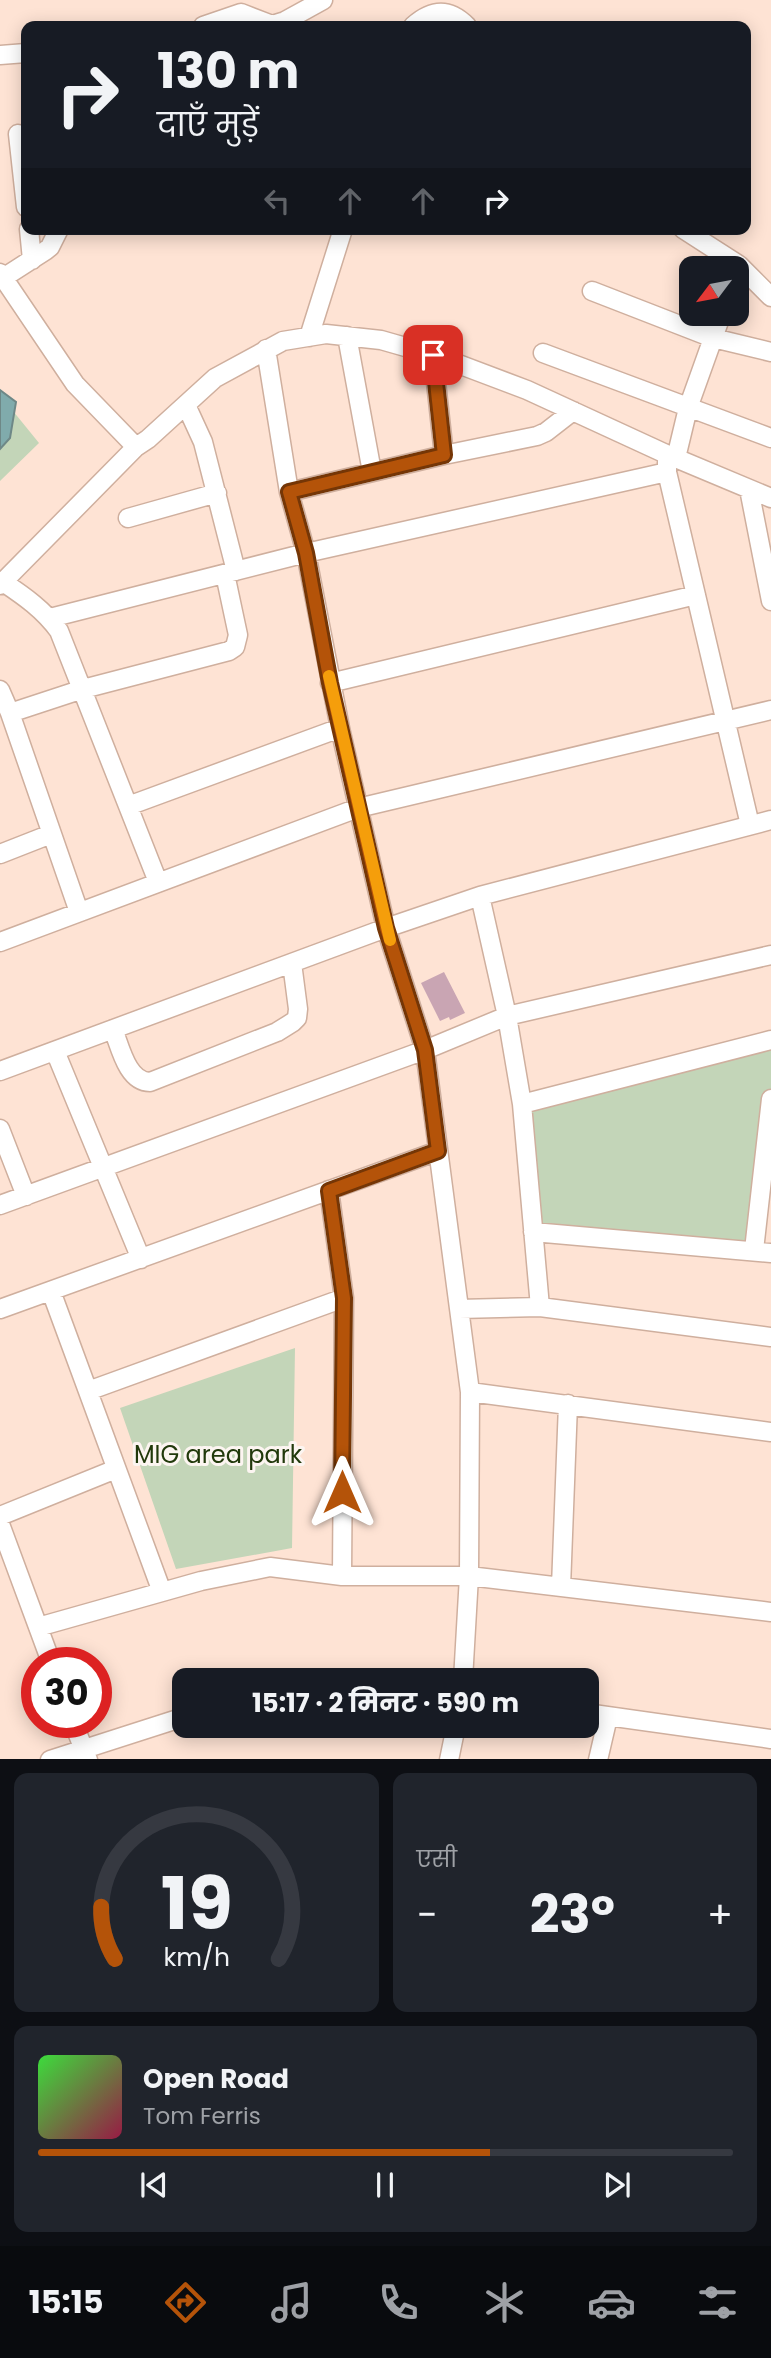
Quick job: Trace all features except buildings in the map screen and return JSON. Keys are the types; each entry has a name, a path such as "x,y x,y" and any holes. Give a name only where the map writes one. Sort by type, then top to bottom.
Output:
{"street":[{"path":"283,21 323,0"},
{"path":"217,21 253,9"},
{"path":"419,21 439,11 450,13 460,21"},
{"path":"0,55 21,53"},
{"path":"18,135 21,162"},
{"path":"30,235 32,260"},
{"path":"56,235 50,247 4,284 75,384 136,447"},
{"path":"309,337 341,235"},
{"path":"691,235 720,256"},
{"path":"749,278 771,297"},
{"path":"592,292 713,338 771,352"},
{"path":"717,326 670,461 696,595 750,825"},
{"path":"158,882 59,631 50,618 1,583 136,447 215,378 283,341 326,334 381,340 433,355 527,390 670,461 771,498"},
{"path":"347,336 372,472"},
{"path":"265,349 289,492 306,553 330,683 358,808 386,928 425,1050 470,1392 469,1576 464,1668"},
{"path":"543,353 771,438"},
{"path":"433,355 444,455"},
{"path":"10,713 83,689 223,653 235,647 238,635 231,572 217,493 203,442 186,405"},
{"path":"289,492 537,436 573,411"},
{"path":"50,618 670,461"},
{"path":"749,489 771,601"},
{"path":"128,518 217,493"},
{"path":"330,683 696,595"},
{"path":"0,690 79,912"},
{"path":"0,942 358,808 771,710"},
{"path":"128,806 340,727"},
{"path":"0,1071 386,928 480,896 771,820"},
{"path":"0,855 51,834"},
{"path":"480,896 508,1016 522,1104 540,1307"},
{"path":"0,1205 425,1050 508,1016 771,955"},
{"path":"113,1029 131,1072 139,1080 150,1082 277,1032 293,1022 298,1009 292,963"},
{"path":"522,1104 771,1040"},
{"path":"55,1051 141,1259"},
{"path":"533,1232 762,1251 771,1099"},
{"path":"0,1129 26,1196"},
{"path":"0,1309 438,1151"},
{"path":"329,1191 344,1298 342,1576"},
{"path":"51,1291 162,1592"},
{"path":"88,1391 344,1298"},
{"path":"459,1309 540,1307 771,1337"},
{"path":"470,1392 771,1432"},
{"path":"561,1587 568,1404"},
{"path":"0,1516 116,1469"},
{"path":"0,1524 45,1647"},
{"path":"38,1627 201,1581 270,1567 342,1576 469,1576 771,1612 771,1606"},
{"path":"599,1715 771,1739"},
{"path":"598,1759 608,1717"},
{"path":"50,1759 85,1754 172,1721"},
{"path":"449,1759 453,1738"}],"green space":[{"path":"0,395 39,443 0,481"},
{"path":"771,1040 771,1099 754,1250 533,1232 522,1104"},
{"name":"MIG area park","path":"295,1348 292,1548 176,1569 120,1408"}],"water":[{"path":"0,390 16,402 10,438 0,449"}],"slow traffic":[{"path":"329,676 390,940"}],"route":[{"path":"342,1492 344,1298 329,1191 438,1151 425,1050 386,928 330,683 306,553 289,492 444,455 433,355"}]}
